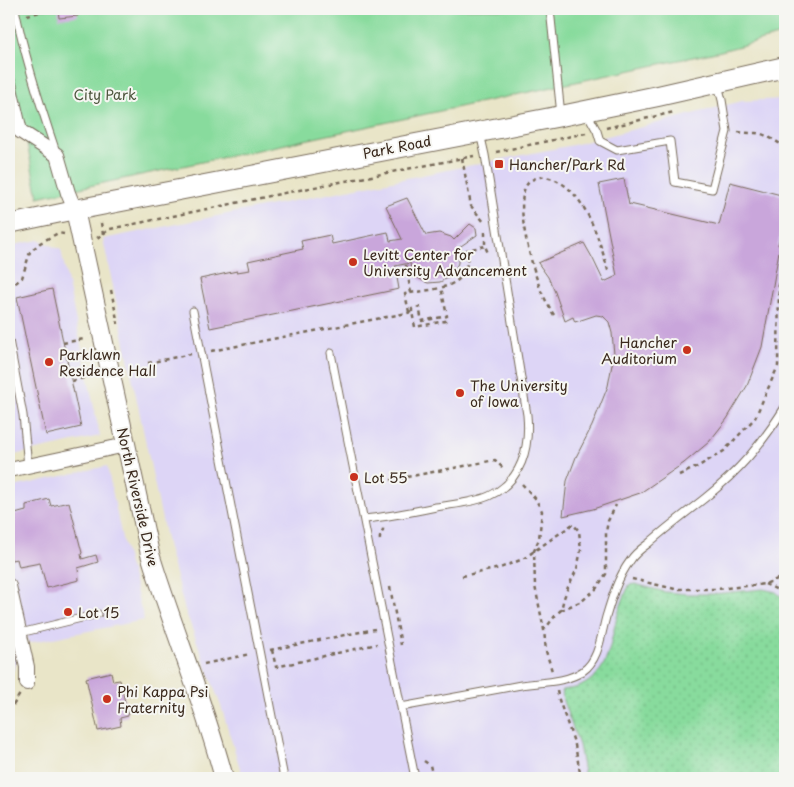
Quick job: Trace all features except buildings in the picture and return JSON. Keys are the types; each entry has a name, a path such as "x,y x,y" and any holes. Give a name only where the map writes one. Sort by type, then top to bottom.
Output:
{"main road":[{"name":"Park Road","path":"75,210 561,116 785,67"}],"street":[{"path":"9,84 20,131 57,154 68,194 75,210"},
{"name":"Park Road","path":"9,224 75,210"},
{"name":"North Riverside Drive","path":"75,210 150,554 205,712 224,778"},
{"path":"9,470 126,445"},
{"path":"9,586 27,667 27,683"}],"lane":[{"path":"16,9 36,93 57,154"},
{"path":"550,9 561,116"},
{"path":"585,110 597,131 600,141 617,150 670,141 675,182 712,189 727,131 717,82"},
{"path":"364,519 397,515 489,496 503,488 513,478 523,462 529,430 528,415 480,131"},
{"path":"193,311 284,778"},
{"path":"9,340 23,415 28,466"},
{"path":"331,353 415,778"},
{"path":"401,707 569,678 582,672 592,663 595,656 614,592 620,576 630,560 733,473 754,452 785,407"},
{"path":"20,634 98,614"}],"path":[{"path":"17,17 53,9"},
{"path":"9,288 22,278 30,252 40,243 58,233 97,238 110,229 294,191 485,155 676,112"},
{"path":"727,131 757,133 772,138 785,147"},
{"path":"554,315 542,292 533,268 524,221 522,200 526,187 532,180 541,176 554,178 567,186 580,201 602,250 609,274"},
{"path":"450,320 415,327 405,294 447,286 455,282 464,274 467,265 467,250 484,246"},
{"path":"679,475 724,451 755,418 778,366 779,275 785,258"},
{"path":"406,265 411,293"},
{"path":"109,282 119,328"},
{"path":"148,363 411,312 412,309 419,308 422,322 447,316 441,287"},
{"path":"63,343 84,339"},
{"path":"72,381 92,376"},
{"path":"391,480 495,460 506,472"},
{"path":"544,630 562,610 582,600 596,589 606,574 606,532 608,521 616,505"},
{"path":"462,576 500,568 523,558 573,524 579,531 581,550 577,569 568,587 562,610"},
{"path":"606,574 675,589 717,589 765,584 785,576"},
{"path":"765,584 785,595"},
{"path":"204,670 202,664 398,624"},
{"path":"272,650 276,667 388,641"},
{"path":"9,712 27,683"},
{"path":"430,764 432,778"}],"shaded area":[{"name":"The University of Iowa","path":"785,99 785,778 243,778 221,706 185,610 168,548 103,239 573,145 742,101"},
{"path":"39,240 61,250 100,436 9,456 9,246"},
{"path":"107,466 122,538 144,620 28,643 9,562 9,488"},
{"path":"9,629 17,661 9,681"}],"green space":[{"name":"City Park","path":"9,9 785,9 785,34 721,51 38,197 9,57"},
{"path":"635,584 665,592 687,594 713,594 763,589 776,592 785,600 785,778 585,778 579,745 563,701 562,690 581,686 597,674 603,666 623,598 629,585"}],"place":[{"name":"Hancher/Park Rd","path":"499,164"},
{"name":"Levitt Center for University Advancement","path":"353,262"},
{"name":"Hancher Auditorium","path":"687,350"},
{"name":"Parklawn Residence Hall","path":"49,362"},
{"name":"The University of Iowa","path":"460,393"},
{"name":"Lot 55","path":"354,477"},
{"name":"Lot 15","path":"68,612"},
{"name":"Phi Kappa Psi Fraternity","path":"107,699"}]}
